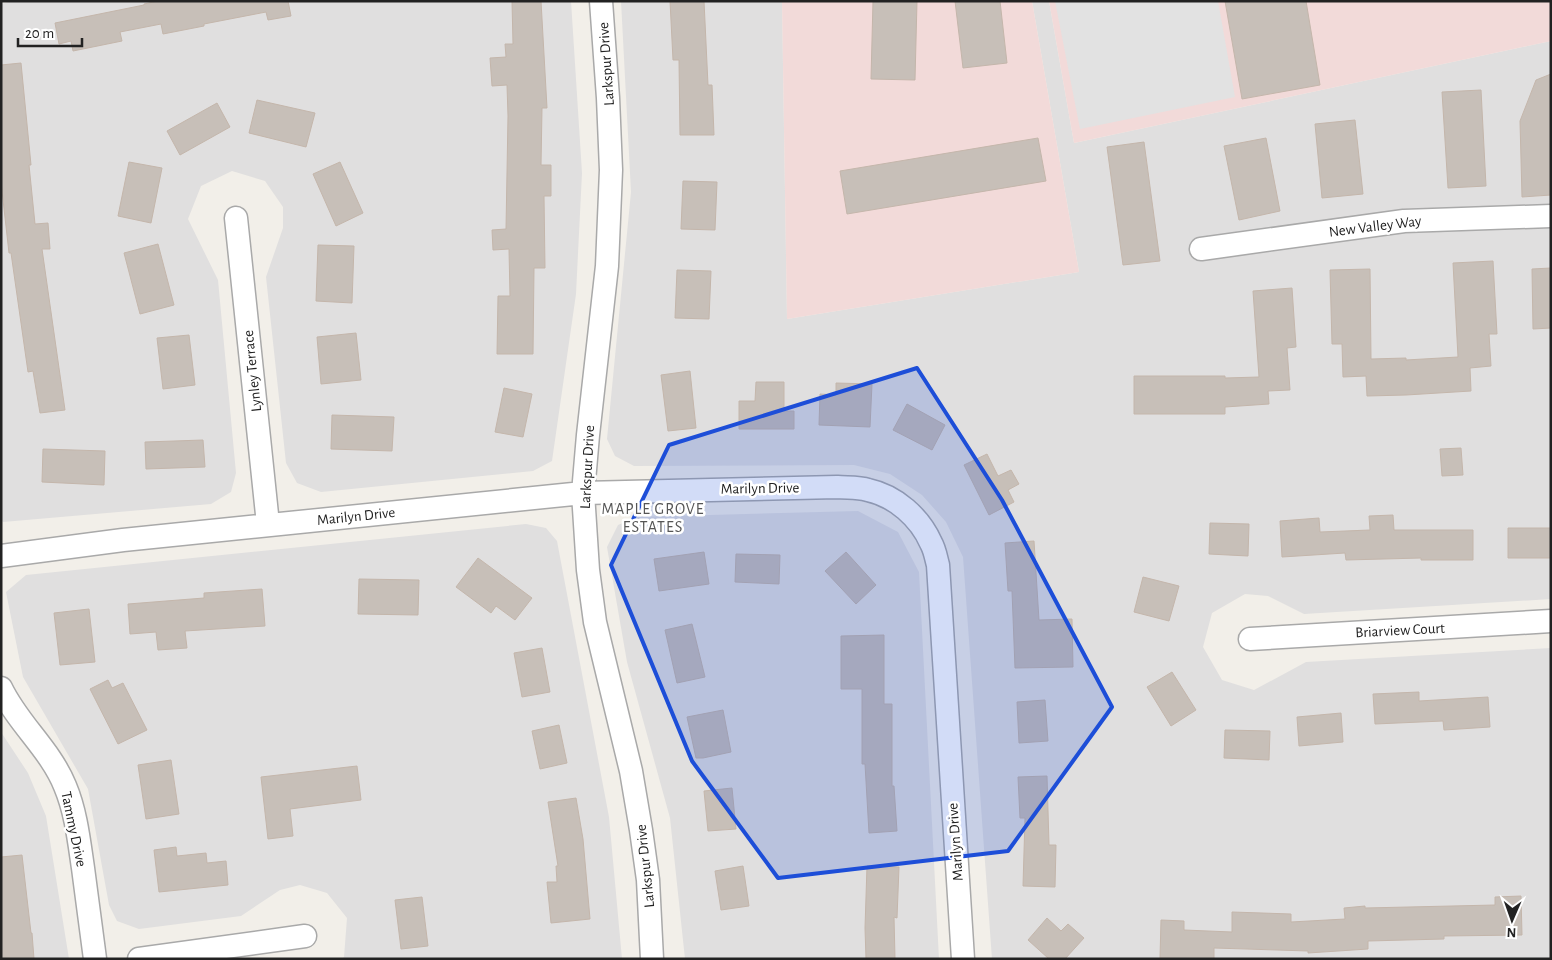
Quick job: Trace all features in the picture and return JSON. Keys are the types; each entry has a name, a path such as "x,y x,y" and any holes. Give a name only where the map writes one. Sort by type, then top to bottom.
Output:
{"street":[{"name":"Larkspur Drive","path":"601,1 611,170 607,266 583,493 588,570 595,622 631,771 641,830 648,880 652,959"},
{"name":"New Valley Way","path":"1201,249 1404,220 1551,216"},
{"name":"Lynley Terrace","path":"236,218 268,524"},
{"name":"Marilyn Drive","path":"1,556 268,524 583,493 845,487 868,490 886,496 904,508 919,522 932,544 938,566 963,959"},
{"name":"Briarview Court","path":"1250,639 1551,621"},
{"name":"Tammy Drive","path":"1,688 5,697 54,763 72,806 78,834 95,959"},
{"path":"139,959 305,936"}],"highlighted area":[{"path":"917,368 1002,500 1112,707 1008,851 778,878 692,761 611,565 669,445"}],"shaded area":[{"path":"13,1 571,1 582,173 576,294 552,461 533,471 321,492 297,483 286,463 266,277 283,228 283,207 265,181 232,171 201,186 188,219 218,280 236,473 231,492 211,504 3,522 1,519 1,4"},
{"path":"621,1 782,1 787,319 1079,272 1032,1 1049,1 1074,143 1551,41 1551,599 1304,614 1268,596 1245,594 1212,613 1203,647 1222,680 1254,690 1306,662 1551,648 1551,959 992,959 963,557 946,522 922,495 890,474 854,465 634,466 615,456 607,439 631,192"},
{"path":"782,1 1032,1 1079,272 787,319"},
{"path":"1049,1 1551,1 1551,41 1074,143"},
{"path":"1055,1 1218,1 1235,97 1080,129"},
{"path":"858,511 898,532 919,572 939,959 685,959 670,818 627,662 607,547 618,525 637,517"},
{"path":"526,524 546,528 557,541 609,817 622,959 342,959 344,957 347,918 327,893 300,885 280,890 241,916 139,929 117,921 109,905 88,789 23,677 6,592 26,575"},
{"path":"1,732 28,773 46,816 69,959 1,959"}],"building":[{"path":"158,1 288,1 291,16 268,20 266,12 163,34 161,24 120,32 122,41 73,51 71,41 59,44 55,23"},
{"path":"512,1 541,1 547,108 542,108 541,165 551,165 551,196 544,196 545,268 534,268 533,354 497,354 498,296 510,296 509,249 493,250 492,230 506,229 508,116 507,85 492,86 490,58 506,57 505,44 513,44"},
{"path":"670,1 704,1 708,85 712,85 714,135 680,135 679,60 673,60"},
{"path":"873,1 917,1 915,80 871,79"},
{"path":"955,1 1000,1 1007,63 963,68"},
{"path":"1225,1 1306,1 1320,85 1242,99"},
{"path":"21,63 35,224 48,223 50,249 42,249 65,410 40,413 33,371 28,372 11,253 9,253 1,182 1,65"},
{"path":"1551,74 1551,195 1522,197 1520,121 1536,80"},
{"path":"1481,90 1486,186 1448,188 1442,92"},
{"path":"257,100 315,113 306,147 249,133"},
{"path":"217,103 230,127 180,155 167,131"},
{"path":"1355,120 1363,194 1322,198 1315,124"},
{"path":"1038,138 1046,181 847,214 840,171"},
{"path":"1266,138 1280,211 1239,220 1224,146"},
{"path":"1144,142 1160,261 1123,265 1107,147"},
{"path":"129,162 162,168 151,223 118,216"},
{"path":"340,162 363,213 336,226 313,174"},
{"path":"683,181 717,182 715,230 681,229"},
{"path":"158,244 174,305 140,314 124,253"},
{"path":"318,245 354,246 352,303 316,301"},
{"path":"1493,261 1497,334 1489,334 1491,366 1470,368 1471,391 1367,396 1366,376 1343,377 1342,344 1332,344 1330,270 1370,269 1371,359 1406,358 1406,360 1458,357 1453,263"},
{"path":"1551,268 1551,328 1533,329 1532,269"},
{"path":"677,270 711,271 709,319 675,318"},
{"path":"1292,288 1296,347 1287,348 1290,390 1268,391 1269,404 1225,407 1225,414 1134,414 1134,376 1259,377 1253,291"},
{"path":"356,333 361,380 321,384 317,337"},
{"path":"189,335 195,385 163,389 157,338"},
{"path":"690,371 696,428 668,431 661,375"},
{"path":"756,382 784,382 784,411 794,411 794,429 739,429 739,401 755,401"},
{"path":"836,383 872,384 870,427 819,425 820,394 836,395"},
{"path":"504,388 532,394 523,437 495,432"},
{"path":"907,404 945,425 932,450 893,430"},
{"path":"332,415 394,417 392,451 331,449"},
{"path":"203,440 205,467 146,469 145,442"},
{"path":"1461,448 1463,475 1442,476 1440,449"},
{"path":"43,449 105,451 104,485 42,482"},
{"path":"987,454 998,476 1011,470 1019,484 1008,490 1014,502 989,515 964,465"},
{"path":"1393,515 1394,530 1473,530 1473,560 1421,560 1421,558 1346,560 1345,553 1282,557 1280,521 1319,518 1320,532 1370,530 1369,516"},
{"path":"1210,523 1249,524 1248,556 1209,554"},
{"path":"1508,528 1551,528 1551,558 1508,558"},
{"path":"1034,541 1039,620 1072,619 1073,667 1015,668 1012,591 1008,591 1005,543"},
{"path":"704,552 709,584 659,591 654,559"},
{"path":"846,552 876,585 856,604 825,571"},
{"path":"736,554 780,555 779,584 735,582"},
{"path":"478,558 532,598 515,620 496,606 491,613 456,587"},
{"path":"1143,577 1179,586 1169,621 1134,612"},
{"path":"359,579 419,580 418,615 358,614"},
{"path":"262,589 265,626 185,631 187,648 158,650 156,632 130,634 128,604 204,598 204,593"},
{"path":"89,609 95,662 60,665 54,613"},
{"path":"692,624 705,677 677,683 665,630"},
{"path":"884,635 884,704 892,704 892,786 894,786 897,831 869,833 865,764 862,764 862,689 841,689 841,636"},
{"path":"542,648 550,692 522,697 514,653"},
{"path":"1172,672 1196,710 1171,726 1147,687"},
{"path":"108,680 112,688 123,683 147,730 118,744 90,689"},
{"path":"1419,692 1419,701 1488,697 1490,727 1444,730 1443,721 1375,724 1373,694"},
{"path":"1045,700 1048,741 1019,743 1017,702"},
{"path":"723,710 731,752 696,758 687,717"},
{"path":"1341,713 1343,742 1299,746 1297,717"},
{"path":"559,725 567,763 540,769 532,731"},
{"path":"1225,730 1270,731 1269,760 1224,758"},
{"path":"171,760 179,814 146,819 138,765"},
{"path":"357,766 361,800 290,809 293,836 268,839 261,777"},
{"path":"1047,776 1049,845 1056,845 1055,887 1023,886 1025,818 1020,818 1018,777"},
{"path":"732,788 736,829 708,831 704,791"},
{"path":"576,798 583,839 590,919 551,923 547,882 557,882 556,866 558,866 548,802"},
{"path":"176,847 177,856 206,853 207,863 226,861 228,885 159,892 154,850"},
{"path":"22,855 34,959 1,959 1,857"},
{"path":"743,866 749,906 721,910 715,871"},
{"path":"867,866 899,867 897,918 894,917 895,959 866,959"},
{"path":"1521,896 1522,935 1444,936 1444,939 1368,941 1368,949 1308,953 1308,951 1214,948 1214,959 1160,958 1161,920 1184,921 1184,930 1232,932 1232,912 1291,914 1291,922 1345,919 1344,908 1365,906 1365,908 1495,905 1495,897"},
{"path":"422,897 428,946 401,949 395,900"},
{"path":"1047,918 1061,931 1068,924 1084,938 1065,959 1049,959 1028,940"}],"district":[{"name":"MAPLE GROVE ESTATES","path":"653,517"}]}
